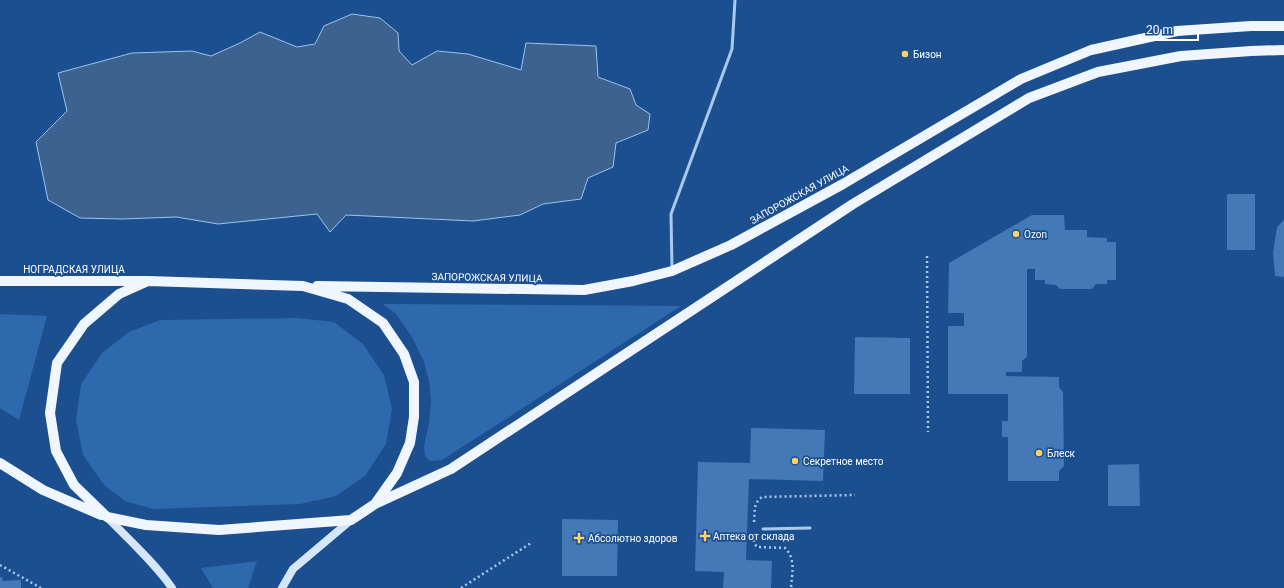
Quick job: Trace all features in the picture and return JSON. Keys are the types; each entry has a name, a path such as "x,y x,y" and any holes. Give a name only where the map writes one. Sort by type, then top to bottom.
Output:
{"main road":[{"name":"ЗАПОРОЖСКАЯ УЛИЦА","path":"303,286 584,290 633,282 672,271 731,245 843,184 1021,79 1092,50 1177,31 1251,26 1284,26"},
{"path":"282,588 293,569 351,520 375,504 451,469 853,204 1030,98 1098,72 1181,56 1284,50"},
{"name":"НОГРАДСКАЯ УЛИЦА","path":"0,280 148,281 303,286"},
{"path":"148,281 119,294 84,324 57,363 50,413 56,451 74,485 139,550 172,588"},
{"path":"303,286 348,299 382,323 404,354 412,375 414,382 414,417 410,443 397,473 375,504"},
{"path":"0,463 43,490 107,518 146,525 219,530 351,520"}],"lane":[{"path":"672,271 671,214 732,49 735,0"},
{"path":"762,530 810,528"}],"path":[{"path":"927,256 928,432"},
{"path":"461,588 531,544"},
{"path":"0,565 40,588"}],"shaded area":[{"path":"352,14 380,18 398,33 399,51 412,65 437,51 468,54 521,70 526,43 596,46 598,77 630,89 636,105 650,114 648,130 616,143 613,167 588,178 581,199 543,204 520,215 473,221 346,215 330,232 317,214 218,224 176,217 122,219 80,218 48,200 36,142 67,111 58,73 132,53 192,51 211,56 260,32 297,47 315,44 324,26"},
{"path":"383,304 681,306 442,460 430,461 425,456 424,446 429,424 431,401 429,381 424,362 412,337 396,314"},
{"path":"0,314 47,316 19,420 0,408"},
{"path":"297,318 334,322 363,344 384,375 392,409 386,444 365,476 336,496 300,504 153,509 125,501 104,485 83,455 76,420 81,384 102,353 129,332 160,320"},
{"path":"257,561 248,588 213,588 201,568"}],"building":[{"path":"1227,194 1255,194 1255,250 1227,250"},
{"path":"1032,215 1064,215 1065,230 1087,230 1087,237 1107,238 1107,242 1116,242 1116,280 1107,280 1107,284 1096,284 1092,289 1060,289 1056,285 1045,284 1045,280 1035,280 1035,269 1027,269 1027,357 1022,361 1022,372 1006,372 1006,376 1059,377 1059,387 1063,392 1064,466 1059,471 1059,481 1008,481 1008,437 1002,437 1002,421 1008,421 1008,394 948,394 948,326 964,326 964,313 948,313 949,263"},
{"path":"1284,220 1284,277 1275,276 1273,253 1277,227"},
{"path":"855,337 910,338 910,394 854,394"},
{"path":"751,428 825,430 823,481 749,479 746,560 772,561 771,588 723,588 724,572 695,571 698,462 750,463"},
{"path":"1139,464 1140,506 1108,506 1108,465"},
{"path":"562,519 618,520 617,576 562,576"},
{"path":"0,577 2,577 3,581 21,580 21,588 0,588"}],"place":[{"name":"Бизон","path":"905,54"},
{"name":"Ozon","path":"1016,234"},
{"name":"Блеск","path":"1039,453"},
{"name":"Секретное место","path":"795,461"},
{"name":"Аптека от склада","path":"705,536"},
{"name":"Абсолютно здоров","path":"579,538"}]}
